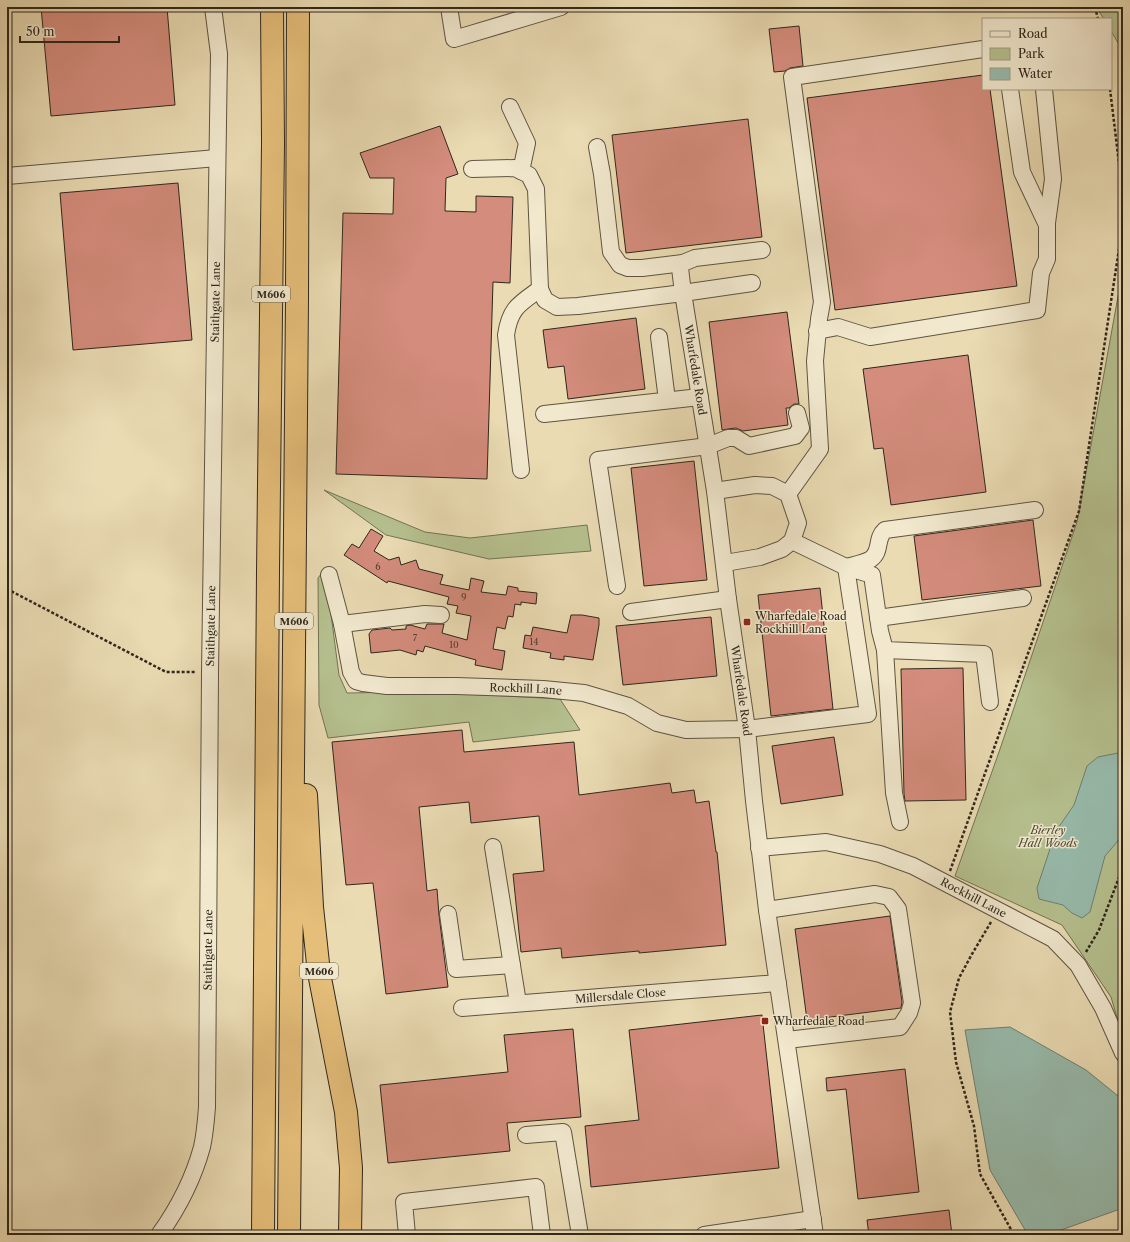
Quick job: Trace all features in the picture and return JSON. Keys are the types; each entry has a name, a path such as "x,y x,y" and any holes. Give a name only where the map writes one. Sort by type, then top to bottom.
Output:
{"highway":[{"name":"M606","path":"263,1235 273,143 272,7"},
{"name":"M606","path":"289,1235 298,7"},
{"name":"M606","path":"293,705 306,783 312,907 320,973 346,1112 351,1168 350,1235"}],"street":[{"name":"Staithgate Lane","path":"159,1235 174,1214 186,1193 202,1146 207,1107 210,672 219,54 214,7"},
{"path":"448,7 454,39 561,7"},
{"path":"788,494 820,449 815,361 818,325 822,302 792,77 982,49"},
{"path":"1010,90 1022,172 1047,226"},
{"path":"818,325 838,327 870,337 1037,310 1041,273 1047,259 1047,226 1053,179 1044,90"},
{"path":"510,106 527,143 521,171"},
{"path":"597,147 612,252 620,265 628,268 642,268 683,263 695,258 762,250"},
{"path":"7,176 218,158"},
{"path":"472,168 515,168 529,175 536,189 540,289 545,300 557,307 578,306 752,283"},
{"name":"Wharfedale Road","path":"683,263 680,268 683,293 715,491 725,563 728,599 747,729 767,910 815,1235"},
{"path":"521,470 506,335 508,320 518,304 540,289"},
{"path":"659,337 667,400"},
{"path":"544,414 700,397"},
{"path":"617,586 598,460 708,446 728,438 736,438 749,446 795,436 801,428 797,412"},
{"path":"715,491 756,485 772,486 788,494 798,523 792,541 782,548 760,557 725,563"},
{"path":"846,568 870,559 877,552 880,534 885,530 1036,510"},
{"path":"792,541 846,568 872,575 878,618 885,650 894,793 900,822"},
{"path":"747,729 868,714 846,568"},
{"name":"Rockhill Lane","path":"329,574 342,624 351,672 356,681 386,686 456,686 584,693 628,706 657,723 686,730 747,729"},
{"path":"878,618 1023,598"},
{"path":"631,612 728,599"},
{"path":"342,624 425,614 442,615"},
{"path":"885,650 984,654 990,702"},
{"name":"Rockhill Lane","path":"760,848 826,842 880,854 913,866 1053,939 1078,965 1103,1008 1123,1053"},
{"path":"493,847 518,1003"},
{"path":"767,910 875,894 889,897 898,909 912,1003 909,1013 900,1026 787,1040"},
{"path":"448,914 456,969 512,965"},
{"name":"Millersdale Close","path":"462,1008 778,983"},
{"path":"526,1135 563,1132 580,1235"},
{"path":"407,1235 404,1202 536,1187 542,1235"},
{"path":"704,1235 813,1219"}],"path":[{"path":"1095,7 1098,18"},
{"path":"1110,90 1123,196"},
{"path":"946,883 1079,511 1123,223"},
{"path":"7,589 166,672 210,672"},
{"path":"1078,965 1099,930 1123,867"},
{"path":"999,910 959,978 950,1012 956,1062 974,1126 980,1174 1013,1233 1016,1235"}],"green space":[{"path":"1096,7 1123,7 1123,51 1112,33 1112,18 1103,18"},
{"name":"Bierley Hall Woods","path":"1123,269 1123,1025 1118,1021 1111,997 1062,925 955,876 1077,522"},
{"path":"324,490 425,532 470,538 587,525 591,551 489,559 386,535"},
{"path":"325,569 339,675 347,693 427,693 560,699 580,730 473,742 469,722 328,738 319,705 318,578"}],"water":[{"path":"1123,750 1123,830 1117,842 1105,856 1090,912 1082,918 1072,913 1063,905 1039,899 1037,888 1056,831 1074,805 1087,766 1098,757 1118,753"},
{"path":"1010,1027 1086,1070 1123,1100 1123,1208 1047,1235 1028,1235 990,1170 965,1030"}],"building":[{"path":"41,7 167,7 175,105 51,116"},
{"path":"799,26 803,66 790,68 785,71 774,72 769,29"},
{"path":"982,75 982,90 990,90 1017,286 835,310 807,98"},
{"path":"748,119 762,237 626,253 612,135"},
{"path":"440,126 458,174 446,178 445,211 476,212 476,196 513,197 510,283 493,282 487,479 336,474 343,213 393,214 394,178 370,178 360,153"},
{"path":"178,183 192,340 73,350 60,193"},
{"path":"787,312 799,404 794,404 789,408 786,408 788,425 743,431 736,428 722,430 709,322"},
{"path":"636,318 645,389 568,399 564,366 548,368 543,330"},
{"path":"968,355 986,492 891,505 883,448 874,449 863,369"},
{"path":"694,461 707,580 644,586 631,468"},
{"path":"1033,520 1041,586 922,600 914,536"},
{"path":"371,529 383,536 374,551 389,560 399,557 401,565 416,560 419,569 443,575 440,584 469,590 471,578 484,581 481,592 506,595 508,586 518,588 518,591 537,593 536,604 521,602 521,605 515,604 513,617 508,616 505,629 497,627 493,649 505,651 502,670 475,665 476,660 425,646 423,652 417,650 416,655 400,650 371,653 369,634 372,630 390,628 392,630 406,629 406,626 410,625 425,629 427,624 444,624 442,633 467,640 471,616 456,613 458,606 447,604 449,597 388,581 387,583 344,555 352,544 359,548"},
{"path":"820,588 833,709 771,716 758,595"},
{"path":"571,615 599,618 593,660 564,656 564,660 550,658 551,653 523,648 525,635 531,636 533,627 567,633"},
{"path":"711,617 717,676 623,685 616,626"},
{"path":"963,668 966,800 905,801 901,669"},
{"path":"462,730 464,752 574,742 579,795 670,783 672,793 694,790 696,803 709,801 717,852 726,945 562,958 561,948 521,952 513,874 544,871 539,816 471,823 469,802 419,807 427,891 437,889 448,987 386,994 373,883 346,885 332,742"},
{"path":"834,737 843,795 781,804 772,746"},
{"path":"890,916 902,1002 901,1008 807,1020 795,929"},
{"path":"762,1015 779,1168 591,1187 585,1126 639,1120 629,1030"},
{"path":"573,1029 581,1117 507,1123 510,1151 388,1163 380,1085 508,1072 504,1035"},
{"path":"905,1069 919,1192 858,1199 846,1089 827,1091 826,1078"},
{"path":"949,1210 952,1235 869,1235 867,1220"}],"place":[{"name":"Wharfedale Road Rockhill Lane","path":"747,622"},
{"name":"Wharfedale Road","path":"765,1021"}]}
